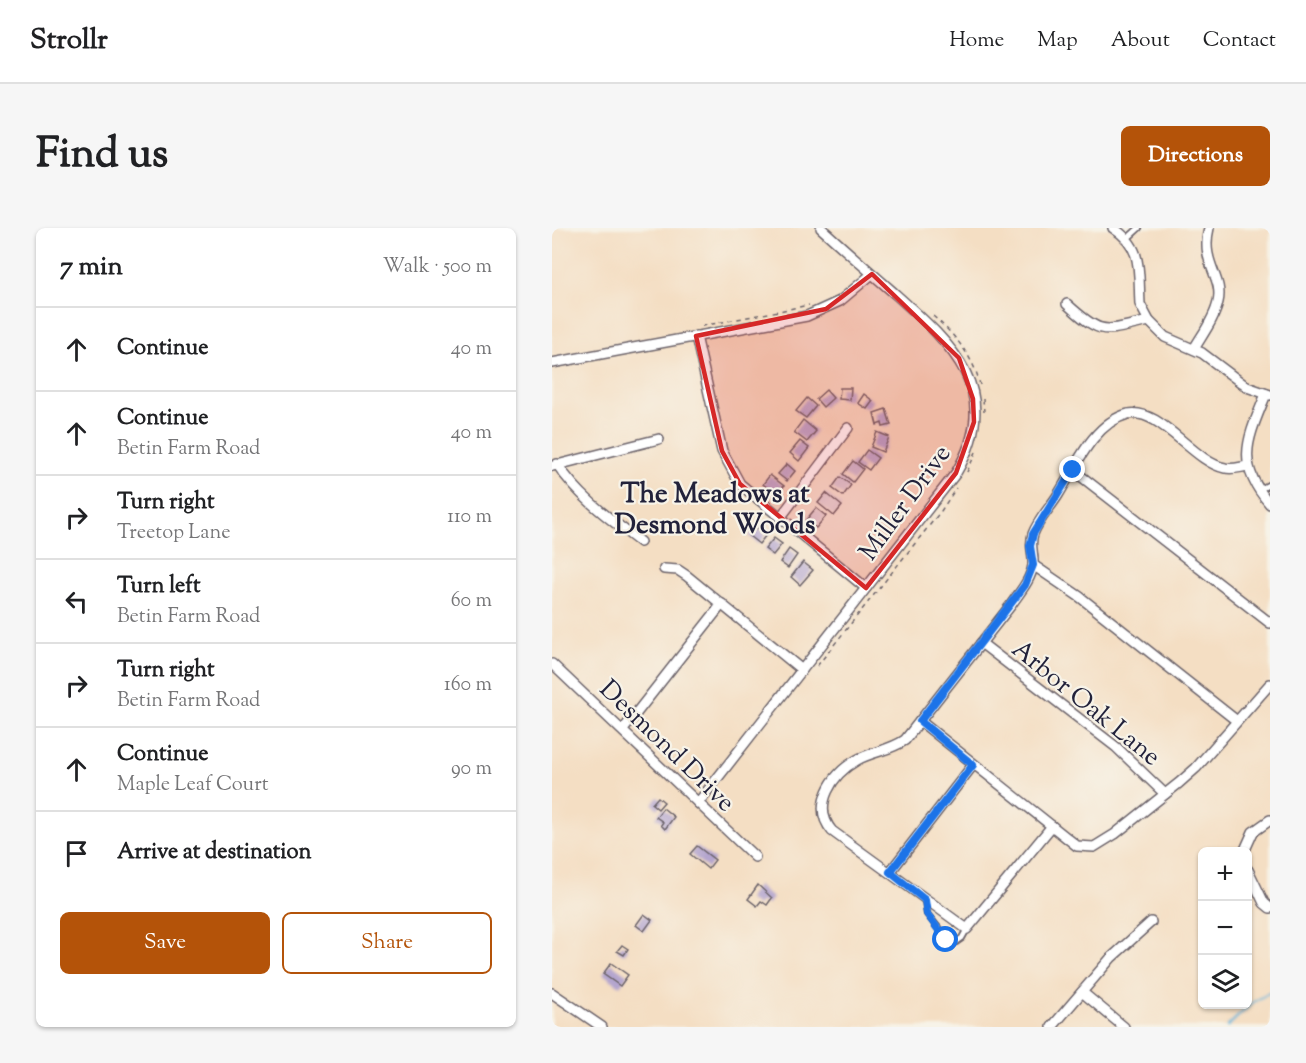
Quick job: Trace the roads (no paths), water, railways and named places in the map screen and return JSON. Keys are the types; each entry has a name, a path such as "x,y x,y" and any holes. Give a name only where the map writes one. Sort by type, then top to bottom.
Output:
{"street":[{"name":"Miller Drive","path":"698,803 956,473 970,444 974,422 971,387 959,358 941,336 821,228"},
{"path":"1113,228 1128,238 1135,250 1140,304 1149,321 1165,337 1194,349 1241,383 1268,394 1248,440 1248,466 1259,490 1270,504"},
{"path":"1194,349 1219,301 1219,287 1205,250 1209,228"},
{"path":"552,363 807,316 826,309 872,274"},
{"path":"1067,304 1098,329 1110,330 1149,321"},
{"path":"696,336 722,452 740,484 867,588"},
{"path":"1052,826 967,929 832,831 824,817 823,801 828,789 849,765 863,757 894,747 920,721 1025,585 1033,565 1030,546 1033,534 1089,444 1107,425 1126,415 1138,413 1153,420 1214,465 1232,469 1248,466"},
{"path":"780,518 848,428"},
{"path":"640,542 596,508 555,465 658,439"},
{"path":"1073,470 1270,623"},
{"path":"1033,565 1080,597 1238,721"},
{"path":"664,569 678,570 802,670"},
{"path":"623,730 722,604"},
{"name":"Arbor Oak Lane","path":"981,643 1116,747 1165,794"},
{"name":"Desmond Drive","path":"552,664 755,857"},
{"path":"920,721 1077,846 1094,848 1196,768 1270,684"},
{"path":"890,872 973,765"},
{"path":"1246,847 1253,832 1270,820"},
{"path":"1252,878 1264,903 1270,908"},
{"path":"1052,1027 1111,957 1151,922"},
{"path":"1082,992 1124,1027"},
{"path":"552,993 602,1027"}],"lane":[{"path":"1128,238 1139,228"},
{"path":"1259,490 1270,484"},
{"path":"925,900 927,914 952,945 962,938 967,929"}],"waterway":[{"path":"1227,1027 1252,1003 1270,992"}],"district":[{"name":"The Meadows at Desmond Woods","path":"715,508"}]}
